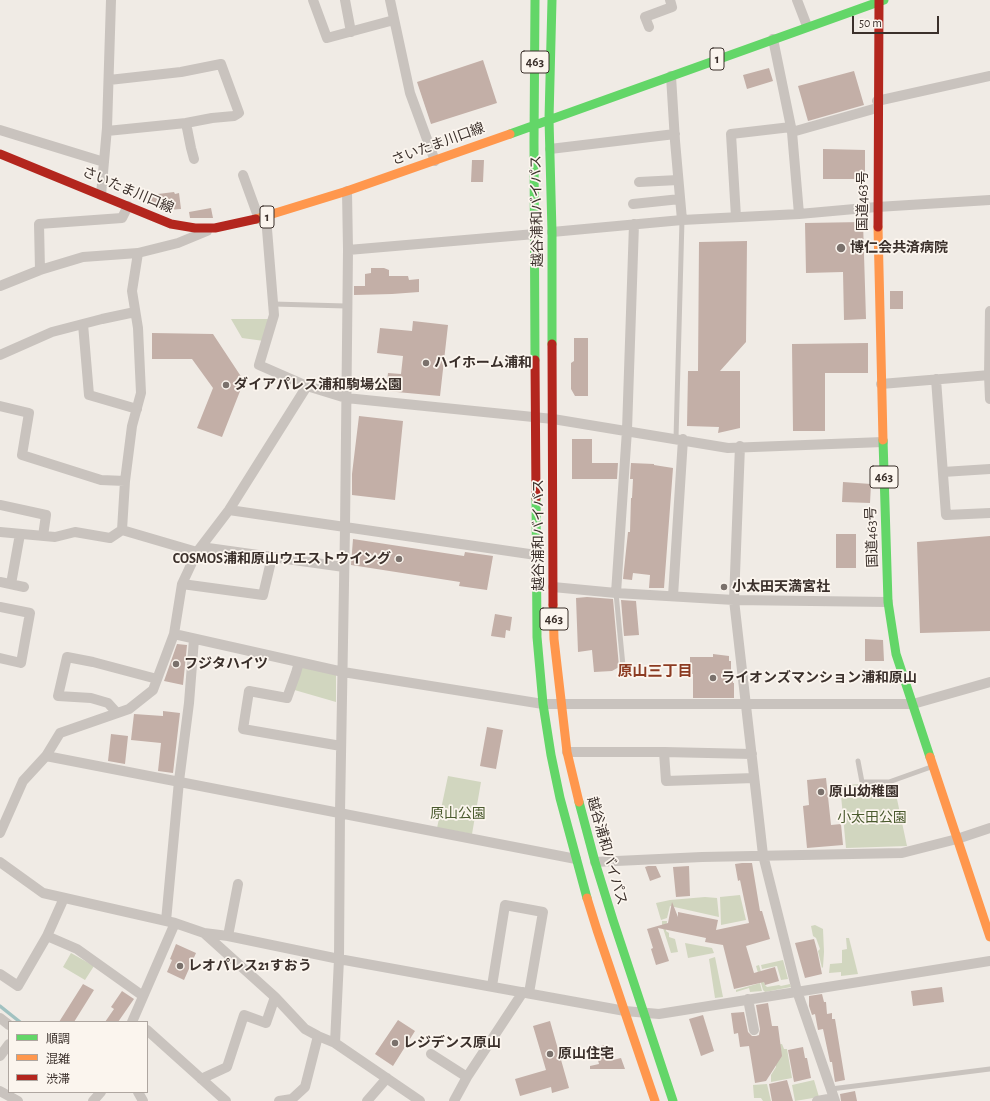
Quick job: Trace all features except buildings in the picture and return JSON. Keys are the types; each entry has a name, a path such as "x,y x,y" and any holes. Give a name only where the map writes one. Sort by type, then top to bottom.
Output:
{"main road":[{"name":"越谷浦和バイパス","path":"535,0 534,125 537,637 544,704 550,755 576,859 597,930 655,1101"},
{"name":"越谷浦和バイパス","path":"552,0 549,119 552,232 553,587 554,640 561,704 567,752 595,862 673,1101"},
{"name":"さいたま川口線","path":"0,154 171,224 182,227 215,228 263,218 347,191 435,161 807,26 881,1"},
{"name":"国道463号","path":"881,1 877,104 877,207 888,602 896,654 990,937"}],"street":[{"path":"101,195 107,131 111,0"},
{"path":"313,0 327,38 394,20"},
{"path":"345,0 351,32"},
{"path":"390,0 410,93 435,161"},
{"path":"649,28 645,17 672,7 670,0"},
{"path":"798,0 807,26"},
{"path":"773,39 792,130 799,214"},
{"path":"107,131 186,123 234,116 239,113 221,64 181,72 109,80"},
{"path":"671,76 674,134 682,220"},
{"path":"736,217 731,134 792,130 877,104 990,76"},
{"path":"186,123 194,159"},
{"path":"0,130 104,162"},
{"path":"550,149 674,134"},
{"path":"243,175 263,218 274,315 259,365 307,386 346,398 553,419 627,430 728,448 740,446 883,442"},
{"path":"639,182 678,180"},
{"path":"335,1043 339,959 345,528 346,306 348,250 347,191"},
{"path":"633,204 680,199"},
{"path":"552,232 682,220 799,214 877,207 990,200"},
{"path":"40,270 39,224 122,218 128,206"},
{"path":"616,593 627,430 634,224"},
{"path":"0,286 40,270 83,257 138,253 178,243 215,228"},
{"path":"348,250 535,234"},
{"path":"122,530 125,481 132,426 141,394 138,328 132,291 138,253"},
{"path":"990,311 990,399"},
{"path":"0,355 52,332 135,312"},
{"path":"83,324 89,395 137,410"},
{"path":"881,384 989,375"},
{"path":"936,379 946,515 990,513"},
{"path":"0,833 23,781 46,756 60,733 129,709 153,690 174,634 182,584 199,549 229,510 307,386"},
{"path":"0,406 29,412 22,455 101,480 125,481"},
{"path":"673,596 680,439"},
{"path":"740,446 734,600 763,856 797,991 833,1096 817,1101"},
{"path":"943,472 990,469"},
{"path":"0,505 46,515 43,536"},
{"path":"229,510 536,555"},
{"path":"0,532 55,537 75,532 110,538 122,530 199,549 344,567"},
{"path":"11,584 20,534"},
{"path":"182,584 263,595 272,557"},
{"path":"0,582 24,587"},
{"path":"553,587 616,593 734,600 888,602"},
{"path":"0,607 30,613 21,662 0,658"},
{"path":"174,634 342,672 544,704 913,704 990,682"},
{"path":"135,1021 170,922 179,781 189,703 194,639"},
{"path":"117,713 108,703 91,698 58,696 67,657 93,662 157,679"},
{"path":"299,662 286,698 249,691 243,729 341,746"},
{"path":"567,752 752,754"},
{"path":"664,752 666,781 754,778"},
{"path":"46,756 576,859"},
{"path":"595,862 902,853 957,839 990,828"},
{"path":"0,862 43,893 170,922 204,933 228,936 339,959 625,1011 644,1013 659,1014 990,961"},
{"path":"228,936 238,884"},
{"path":"0,974 18,986 47,936 64,898"},
{"path":"454,1101 467,1077 526,993 542,912 505,905 492,986"},
{"path":"204,933 275,997 305,1029 335,1043 420,1101"},
{"path":"47,936 77,949 143,996"},
{"path":"201,1079 227,1067 244,1015 266,1023 275,997"},
{"path":"748,999 754,1030"},
{"path":"0,1018 8,1024"},
{"path":"148,1031 226,1101"},
{"path":"279,1101 292,1099 305,1086 318,1036"},
{"path":"0,1056 8,1045"},
{"path":"430,1054 467,1077"},
{"path":"367,1101 387,1078"},
{"path":"0,1091 18,1101"}],"lane":[{"path":"680,439 682,220"},
{"path":"273,304 346,306"},
{"path":"616,593 623,666"},
{"path":"858,761 862,782 889,782 933,766"},
{"path":"833,1096 990,1069"}],"green space":[{"path":"231,319 270,319 264,341 242,338"},
{"path":"300,666 336,675 336,702 291,689"},
{"name":"原山公園","path":"448,776 481,782 472,834 437,828"},
{"name":"小太田公園","path":"840,785 894,785 907,846 846,848"},
{"path":"740,895 746,920 721,925 720,897"},
{"path":"705,897 717,898 719,917 670,906 667,918 661,920 656,903 670,900"},
{"path":"662,921 667,921 666,931 669,933 669,937 675,939 678,952 671,953"},
{"path":"815,925 823,929 824,952 822,968 818,951 820,949 816,938 813,936 811,926"},
{"path":"846,938 849,938 858,974 841,976 841,972 829,973 830,964 842,963 842,950 847,949"},
{"path":"685,943 712,948 714,953 688,958"},
{"path":"71,953 94,966 85,980 63,967"},
{"path":"715,957 723,997 715,998 709,959"},
{"path":"783,960 788,979 781,980 777,966 762,969 761,965"},
{"path":"759,965 767,987 790,984 791,987 765,992 763,990 756,966"},
{"path":"760,983 762,991 750,992 749,988 736,992 736,990"},
{"path":"782,1044 784,1049 787,1049 792,1078 771,1082 771,1075 776,1067 774,1050 762,1046"},
{"path":"814,1080 819,1097 795,1101 792,1085"},
{"path":"767,1084 771,1101 763,1101 761,1098 754,1098 753,1085"}],"waterway":[{"path":"0,1006 19,1021"}],"traffic: fast":[{"path":"535,0 535,360"},
{"path":"552,0 549,119 552,232 552,344"},
{"path":"510,134 884,0"},
{"path":"883,440 888,602 896,654 930,757"},
{"path":"536,498 537,637 543,704 551,755 560,798 587,898"},
{"path":"579,802 595,862 613,920 673,1101"}],"traffic: slow":[{"path":"256,219 347,191 510,134"},
{"path":"878,227 883,440"},
{"path":"553,605 554,639 567,752 579,802"},
{"path":"930,757 990,937"},
{"path":"587,898 655,1101"}],"traffic: jam":[{"path":"878,227 879,0"},
{"path":"0,154 171,224 195,228 215,228 256,219"},
{"path":"552,344 553,605"},
{"path":"535,360 536,498"}],"place":[{"name":"博仁会共済病院","path":"841,248"},
{"name":"ハイホーム浦和","path":"426,363"},
{"name":"ダイアパレス浦和駒場公園","path":"226,385"},
{"name":"COSMOS浦和原山ウエストウイング","path":"399,559"},
{"name":"小太田天満宮社","path":"724,587"},
{"name":"フジタハイツ","path":"176,664"},
{"name":"ライオンズマンション浦和原山","path":"713,678"},
{"name":"原山幼稚園","path":"821,792"},
{"name":"レオパレス21すおう","path":"180,966"},
{"name":"レジデンス原山","path":"395,1043"},
{"name":"原山住宅","path":"550,1054"}],"district":[{"name":"原山三丁目","path":"655,671"}]}
